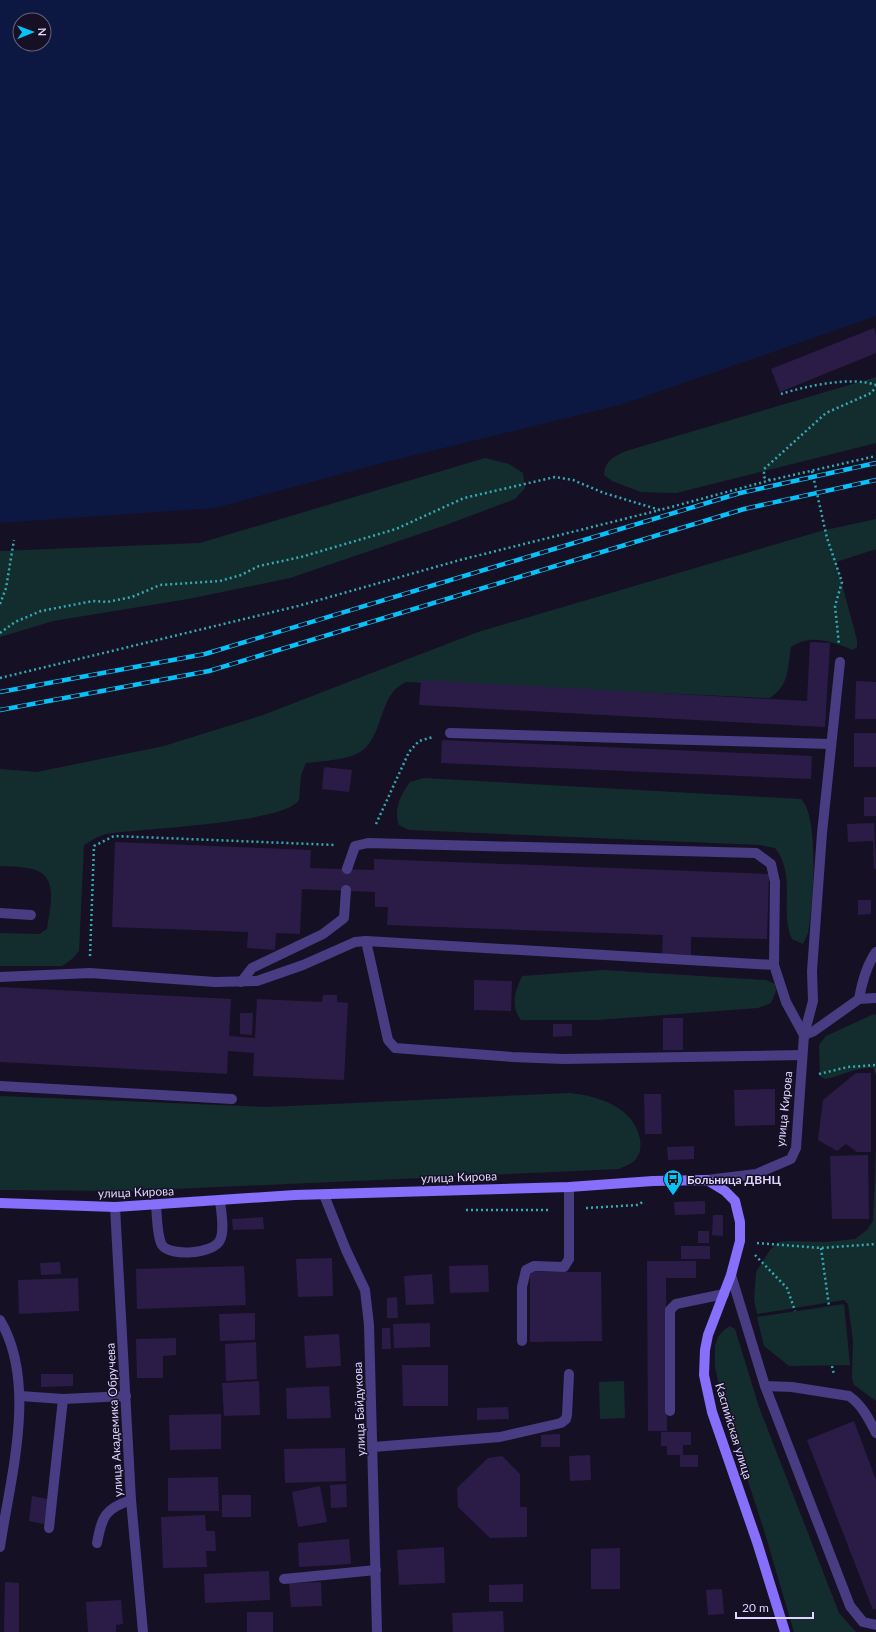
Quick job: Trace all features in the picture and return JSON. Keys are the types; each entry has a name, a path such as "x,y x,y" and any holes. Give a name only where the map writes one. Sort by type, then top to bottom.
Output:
{"street":[{"name":"улица Кирова","path":"0,1203 115,1206 156,1205 324,1195 569,1187 654,1181 707,1180"},
{"name":"Каспийская улица","path":"707,1180 724,1191 735,1201 740,1222 740,1241 731,1275 708,1335 705,1350 704,1375 712,1412 757,1542 785,1632"}],"lane":[{"name":"улица Кирова","path":"707,1180 756,1174 790,1159 796,1148 804,1035 813,1001 812,971 830,744 840,662"},
{"path":"450,733 830,744"},
{"path":"347,869 355,846 368,843 756,853 771,864 774,882 774,965 786,1002 804,1035 814,1031 859,999 876,998"},
{"path":"241,982 252,968 323,934 344,918 346,890"},
{"path":"0,913 31,915"},
{"path":"0,977 90,974 241,982 257,981 303,965 355,942 366,941 774,965"},
{"path":"366,941 388,1040 395,1048 512,1057 557,1058 802,1055"},
{"path":"859,999 868,967 876,952"},
{"path":"0,1086 232,1099"},
{"path":"522,1342 522,1287 526,1270 534,1266 564,1267 568,1259 569,1187"},
{"name":"улица Байдукова","path":"324,1195 346,1250 365,1290 369,1325 378,1632"},
{"path":"156,1205 161,1244 166,1250 207,1250 216,1246 220,1240 220,1200"},
{"name":"улица Академика Обручева","path":"115,1206 131,1500 143,1632"},
{"path":"731,1275 765,1386 850,1606 864,1622 876,1625"},
{"path":"670,1411 670,1310 676,1304 724,1294"},
{"path":"0,1320 6,1331 16,1363 20,1396 16,1451 0,1547"},
{"path":"373,1448 500,1437 561,1423 566,1419 567,1415 569,1374"},
{"path":"765,1386 792,1387 849,1396 856,1401 863,1410 876,1433"},
{"path":"20,1396 63,1398 126,1396"},
{"path":"49,1528 63,1398"},
{"path":"97,1543 102,1521 108,1511 116,1505 131,1500"},
{"path":"284,1579 376,1570"}],"path":[{"path":"770,480 764,477 764,469 826,413 871,393 876,386 867,382 810,385 781,394"},
{"path":"0,678 298,606 460,560 660,510 770,480 876,456"},
{"path":"812,471 827,538 842,582 835,606 840,662"},
{"path":"0,633 15,622 41,611 93,601 107,602 132,597 160,585 220,581 240,575 259,566 301,556 396,528 464,498 555,477 572,480 604,493 660,510"},
{"path":"0,604 6,588 14,540"},
{"path":"368,843 408,752 419,741 450,733"},
{"path":"90,974 94,846 114,836 355,846"},
{"path":"801,1078 848,1067 876,1064"},
{"path":"740,1241 821,1248 876,1244"},
{"path":"740,1241 787,1288 795,1311"},
{"path":"821,1248 829,1306"}],"green space":[{"path":"876,377 876,443 676,493 641,492 612,481 604,475 604,470 608,463 614,457 626,451"},
{"path":"485,458 509,464 523,473 525,488 515,499 443,526 290,578 188,599 53,621 0,637 0,551 200,543"},
{"path":"876,519 876,549 836,562 857,640 857,647 853,650 822,640 806,640 791,647 788,670 784,682 776,693 770,698 406,682 397,687 391,695 386,704 375,734 370,743 363,750 344,758 306,763 301,775 299,800 287,808 267,815 240,820 106,834 97,837 84,845 79,951 72,959 62,966 0,966 0,933 39,934 47,929 51,892 47,879 39,871 29,868 0,866 0,769 37,772 164,746 263,715 478,632 821,531"},
{"path":"424,778 801,799 807,809 811,824 813,842 814,863 812,903 808,933 803,944 792,939 788,928 787,881 785,870 782,859 775,848 760,845 409,830 399,825 397,819 397,808 410,782"},
{"path":"604,970 766,980 775,984 776,991 771,1003 758,1008 597,1020 521,1020 518,1015 515,998 517,987 522,976"},
{"path":"874,1014 876,1015 876,1075 873,1068 865,1068 831,1078 825,1079 820,1076 819,1045 826,1036"},
{"path":"570,1093 603,1100 623,1111 636,1128 640,1139 639,1153 634,1161 619,1169 130,1191 0,1190 0,1096 268,1107"},
{"path":"876,1147 876,1401 854,1385 852,1378 853,1341 848,1304 844,1300 757,1314 754,1300 756,1272 770,1250 778,1242 826,1242 855,1239 867,1230 873,1221"},
{"path":"844,1304 850,1365 789,1366 764,1346 757,1317"},
{"path":"730,1326 735,1329 759,1407 839,1613 856,1632 794,1632 763,1527 723,1405 715,1367 715,1346 718,1337"},
{"path":"624,1381 625,1418 600,1419 599,1382"}],"water":[{"path":"0,0 876,0 876,316 620,405 378,464 215,508 0,523"}],"building":[{"path":"874,328 876,335 876,353 780,392 771,369"},
{"path":"810,642 830,643 825,727 419,705 421,680 807,701"},
{"path":"856,681 876,682 876,719 855,719"},
{"path":"854,733 876,733 876,767 854,767"},
{"path":"442,740 812,756 811,779 441,763"},
{"path":"324,767 352,770 349,792 322,789"},
{"path":"864,797 876,797 876,816 864,816"},
{"path":"874,823 876,869 874,869 873,841 848,842 847,824"},
{"path":"115,842 311,850 310,868 374,870 374,859 769,874 767,939 691,937 691,955 662,954 663,935 387,925 388,907 375,907 375,892 302,889 300,934 276,933 275,950 247,948 248,932 112,927"},
{"path":"858,900 871,900 871,914 858,915"},
{"path":"474,980 512,981 511,1011 474,1010"},
{"path":"0,987 231,999 229,1036 255,1038 257,999 322,1002 323,995 337,995 337,1002 348,1003 344,1080 253,1076 254,1053 228,1051 227,1074 0,1062"},
{"path":"240,1013 253,1013 252,1035 240,1034"},
{"path":"663,1018 683,1018 683,1050 663,1050"},
{"path":"553,1024 572,1024 572,1036 553,1037"},
{"path":"856,1073 871,1073 871,1152 857,1152 846,1144 837,1151 818,1140 823,1100"},
{"path":"775,1089 775,1125 735,1126 734,1090"},
{"path":"644,1094 661,1094 662,1134 645,1134"},
{"path":"694,1146 694,1159 668,1160 667,1147"},
{"path":"868,1155 869,1219 832,1219 830,1156"},
{"path":"705,1201 705,1214 675,1215 674,1202"},
{"path":"713,1215 723,1215 723,1236 712,1235"},
{"path":"263,1217 264,1229 233,1230 232,1219"},
{"path":"698,1231 709,1231 709,1243 698,1243"},
{"path":"681,1246 710,1246 710,1259 681,1259"},
{"path":"332,1258 333,1296 298,1297 296,1259"},
{"path":"647,1261 696,1261 696,1278 666,1278 667,1431 648,1431"},
{"path":"60,1262 61,1274 41,1275 40,1263"},
{"path":"488,1265 489,1292 450,1293 449,1266"},
{"path":"244,1266 246,1305 137,1309 136,1269"},
{"path":"530,1272 601,1272 602,1341 530,1342"},
{"path":"432,1274 434,1304 406,1305 404,1276"},
{"path":"78,1278 79,1311 19,1314 18,1280"},
{"path":"397,1297 398,1318 387,1318 387,1298"},
{"path":"255,1313 255,1340 220,1341 219,1314"},
{"path":"430,1323 430,1347 394,1348 393,1324"},
{"path":"382,1328 390,1328 391,1349 382,1349"},
{"path":"339,1334 341,1366 306,1368 304,1336"},
{"path":"176,1338 176,1355 163,1356 163,1378 137,1378 136,1339"},
{"path":"256,1342 257,1379 226,1381 225,1344"},
{"path":"402,1365 448,1365 448,1406 403,1406"},
{"path":"41,1374 73,1374 73,1386 41,1387"},
{"path":"259,1381 260,1415 224,1416 222,1383"},
{"path":"329,1386 331,1418 287,1419 286,1388"},
{"path":"508,1407 509,1419 477,1420 477,1408"},
{"path":"221,1414 221,1449 170,1450 169,1415"},
{"path":"854,1421 876,1480 876,1609 873,1610 807,1440"},
{"path":"661,1432 691,1432 691,1445 683,1445 683,1455 698,1455 698,1467 680,1467 680,1455 667,1455 667,1446 661,1446"},
{"path":"560,1434 560,1447 541,1447 541,1435"},
{"path":"345,1448 346,1481 285,1483 284,1449"},
{"path":"590,1455 591,1480 570,1481 569,1456"},
{"path":"502,1456 520,1474 520,1507 527,1507 527,1537 490,1538 458,1507 457,1488 488,1458"},
{"path":"218,1477 219,1511 168,1511 168,1478"},
{"path":"346,1484 347,1507 331,1508 330,1485"},
{"path":"320,1486 327,1522 298,1527 292,1492"},
{"path":"222,1495 251,1495 251,1517 222,1517"},
{"path":"32,1496 48,1499 44,1524 29,1521"},
{"path":"205,1515 206,1531 215,1531 216,1551 206,1551 207,1567 163,1568 161,1517"},
{"path":"349,1539 351,1564 299,1567 298,1543"},
{"path":"444,1547 445,1583 399,1585 397,1550"},
{"path":"620,1548 620,1589 591,1589 591,1549"},
{"path":"269,1571 270,1600 205,1603 204,1574"},
{"path":"5,1582 19,1583 19,1632 4,1632"},
{"path":"321,1582 322,1606 291,1607 289,1583"},
{"path":"523,1584 523,1602 489,1602 489,1585"},
{"path":"722,1589 724,1614 708,1615 706,1590"},
{"path":"121,1600 123,1624 116,1625 116,1632 88,1632 86,1602"},
{"path":"503,1611 504,1632 453,1632 452,1613"},
{"path":"247,1612 273,1612 273,1632 247,1632"}],"railway":[{"path":"0,692 205,654 740,493 876,463"},
{"path":"0,710 209,671 744,509 876,480"}],"place":[{"name":"Больница ДВНЦ","path":"673,1196"}]}
